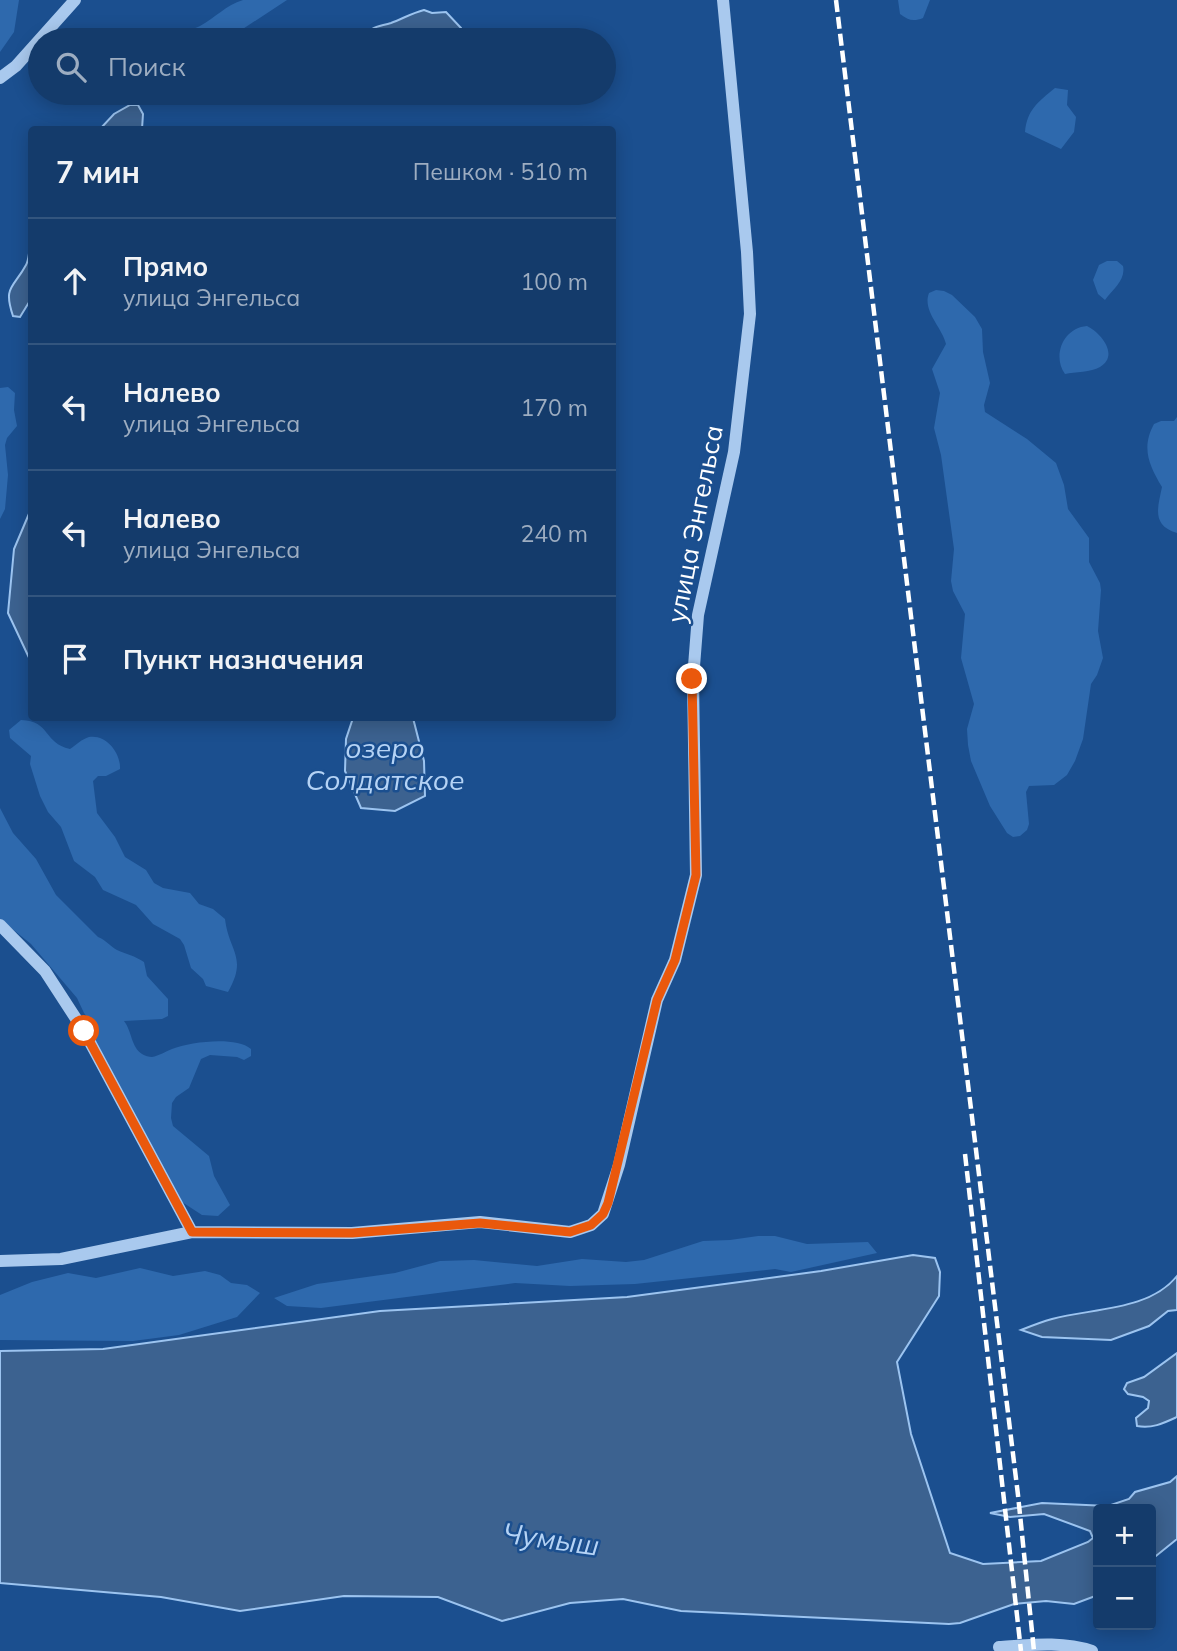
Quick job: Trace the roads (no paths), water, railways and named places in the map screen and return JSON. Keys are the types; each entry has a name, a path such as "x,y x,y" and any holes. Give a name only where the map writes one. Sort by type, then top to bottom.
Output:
{"street":[{"path":"50,28 75,0"},
{"name":"улица Энгельса","path":"0,1261 61,1259 192,1232 352,1233 480,1223 570,1232 591,1225 603,1214 608,1203 657,1000 675,960 696,875 692,679 698,615 734,452 748,327 747,252 723,0"},
{"path":"0,78 28,53"},
{"path":"0,925 45,971 84,1031 192,1232"},
{"path":"999,1647 1049,1644 1092,1651"}],"water":[{"path":"424,10 432,13 446,12 461,28 374,28"},
{"path":"130,105 138,105 143,114 142,126 103,126 114,114"},
{"path":"28,258 28,304 20,317 13,316 9,293"},
{"path":"28,516 28,656 8,613 14,549"},
{"name":"озеро Солдатское","path":"352,721 414,721 424,761 425,796 395,811 361,808 345,771 346,739"},
{"name":"Чумыш","path":"913,1255 935,1258 940,1272 939,1296 897,1362 911,1434 950,1553 983,1564 1041,1561 1093,1538 1093,1597 1074,1604 1046,1601 1014,1604 960,1623 949,1624 681,1611 623,1599 570,1603 502,1621 438,1597 344,1596 240,1611 161,1597 0,1583 0,1351 103,1349 380,1311 627,1297 821,1271"},
{"path":"1177,1276 1177,1310 1168,1311 1149,1326 1111,1340 1042,1337 1021,1330 1068,1315 1136,1302 1151,1296"},
{"path":"1177,1353 1177,1417 1153,1426 1137,1426 1136,1418 1148,1408 1149,1401 1128,1394 1124,1389 1127,1383 1144,1377"},
{"path":"1177,1476 1177,1539 1156,1556 1156,1504 1114,1504 1129,1499 1135,1492 1170,1482"},
{"path":"1042,1503 1093,1505 1093,1538 1090,1531 1044,1514 1010,1517 990,1513"}],"railway":[{"path":"836,0 1018,1495 1034,1651"},
{"path":"965,1154 1021,1651"}]}
